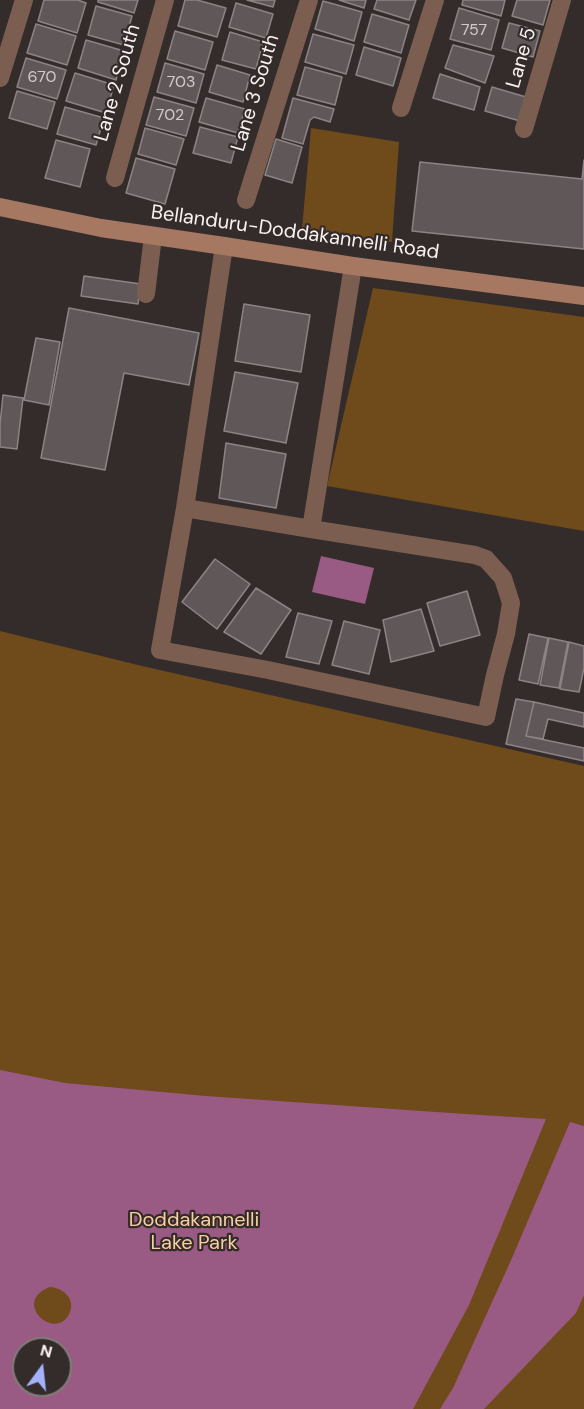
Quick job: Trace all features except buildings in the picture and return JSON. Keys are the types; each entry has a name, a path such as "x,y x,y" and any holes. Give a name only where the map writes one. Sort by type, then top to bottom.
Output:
{"street":[{"path":"0,78 24,0"},
{"name":"Lane 2 South","path":"115,178 165,0"},
{"name":"Lane 3 South","path":"246,200 309,0"},
{"path":"401,108 435,0"},
{"name":"Lane 5","path":"524,129 562,0"},
{"name":"Bellanduru-Doddakannelli Road","path":"0,207 101,228 153,236 353,266 584,296"},
{"path":"147,294 153,236"},
{"path":"185,508 475,555 486,559 502,578 511,603 486,717 268,670 160,650 185,508 224,246"},
{"path":"311,529 353,266"}],"green space":[{"path":"311,128 399,142 392,242 302,229"},
{"path":"373,288 584,317 584,531 327,486"},
{"path":"0,631 142,666 584,766 584,1409 0,1409"}],"shaded area":[{"path":"321,556 374,568 365,604 312,592"},
{"name":"Doddakannelli Lake Park","path":"0,1070 65,1083 206,1096 546,1119 469,1305 413,1409 0,1409","holes":["50,1287 59,1289 67,1295 71,1307 64,1321 56,1324 40,1317 35,1310 34,1302 39,1294"]},
{"path":"570,1122 584,1126 584,1295 576,1313 484,1409 440,1409 453,1388 512,1258"}]}
